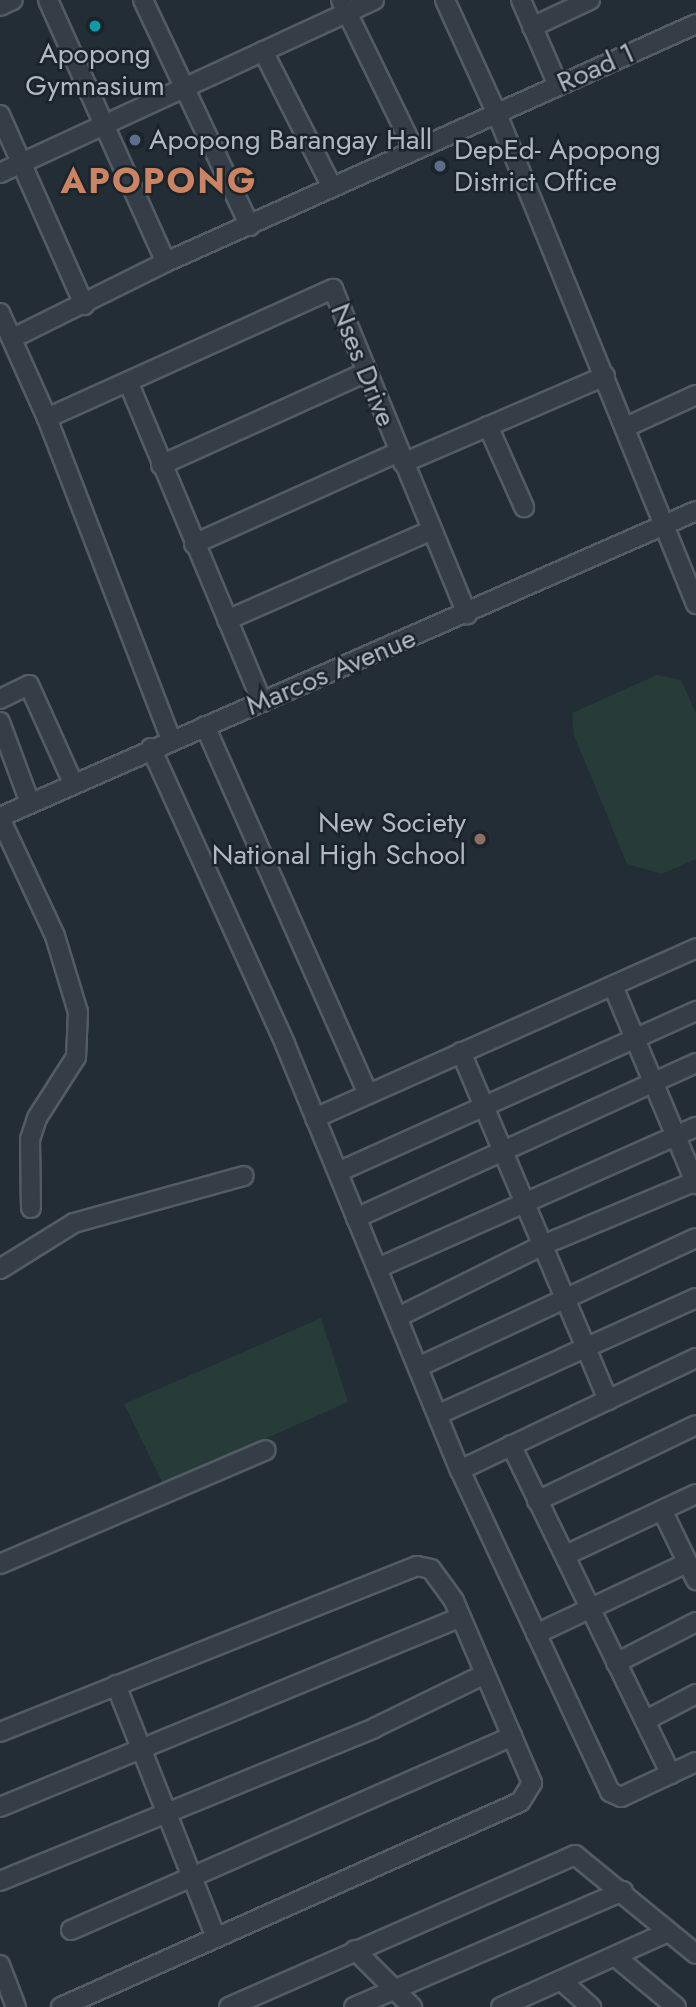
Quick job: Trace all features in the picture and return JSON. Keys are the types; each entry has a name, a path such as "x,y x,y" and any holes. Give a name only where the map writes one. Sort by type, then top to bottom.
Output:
{"street":[{"path":"0,6 13,0"},
{"path":"48,0 166,262"},
{"path":"143,0 250,226"},
{"path":"0,173 102,123 263,51 344,6 374,0"},
{"path":"445,0 497,114 626,427 662,526 696,604"},
{"path":"521,0 558,85"},
{"path":"532,27 590,0"},
{"path":"344,6 414,150"},
{"name":"Road 1","path":"13,338 166,262 696,24"},
{"path":"263,51 332,187"},
{"path":"0,116 84,305"},
{"name":"Nses Drive","path":"47,418 129,384 332,289 467,614"},
{"path":"0,313 47,418 171,739"},
{"path":"161,466 365,373"},
{"path":"194,544 401,457 488,426 605,376"},
{"path":"129,384 161,466 262,702"},
{"path":"626,427 696,395"},
{"path":"488,426 524,507"},
{"name":"Marcos Avenue","path":"0,818 171,739 467,614 696,510"},
{"path":"227,620 432,530"},
{"path":"0,699 29,684 73,783"},
{"path":"0,722 30,803"},
{"path":"205,726 368,1094"},
{"path":"151,748 315,1118 356,1218 380,1267 460,1470 613,1796 621,1797 696,1762"},
{"path":"0,818 55,936 79,1012 76,1057 37,1118 30,1139 31,1209"},
{"path":"315,1118 696,948"},
{"path":"400,1317 544,1245 696,1182 613,986"},
{"path":"338,1172 696,1011"},
{"path":"461,1052 608,1400"},
{"path":"356,1218 696,1063"},
{"path":"380,1267 696,1127"},
{"path":"0,1269 74,1223 244,1176"},
{"path":"418,1367 566,1301 696,1238"},
{"path":"439,1414 696,1298"},
{"path":"460,1470 696,1358"},
{"path":"537,1501 696,1425"},
{"path":"511,1445 671,1774"},
{"path":"0,1564 266,1450"},
{"path":"566,1555 696,1494"},
{"path":"662,1510 696,1580"},
{"path":"536,1634 687,1563"},
{"path":"0,1732 407,1566 431,1569 441,1579 531,1783 520,1802 61,2007"},
{"path":"0,1807 458,1618"},
{"path":"616,1663 696,1622"},
{"path":"0,1881 374,1728 482,1675"},
{"path":"116,1685 169,1810 215,1936"},
{"path":"646,1720 696,1694"},
{"path":"71,1930 512,1736"},
{"path":"229,2007 570,1856 581,1856 696,1954"},
{"path":"354,2007 623,1891"},
{"path":"506,2006 564,1982 668,1932"},
{"path":"355,1950 396,1988 412,2007"},
{"path":"616,1957 676,2007"},
{"path":"0,1965 16,2007"},
{"path":"564,1982 591,2007"}],"green space":[{"path":"657,675 681,680 696,713 696,859 662,874 627,864 574,735 572,713"},
{"path":"321,1318 348,1402 163,1484 124,1404"}],"place":[{"name":"Apopong Gymnasium","path":"95,26"},
{"name":"Apopong Barangay Hall","path":"135,140"},
{"name":"DepEd- Apopong District Office","path":"440,166"},
{"name":"New Society National High School","path":"480,839"}],"district":[{"name":"APOPONG","path":"159,181"}]}
